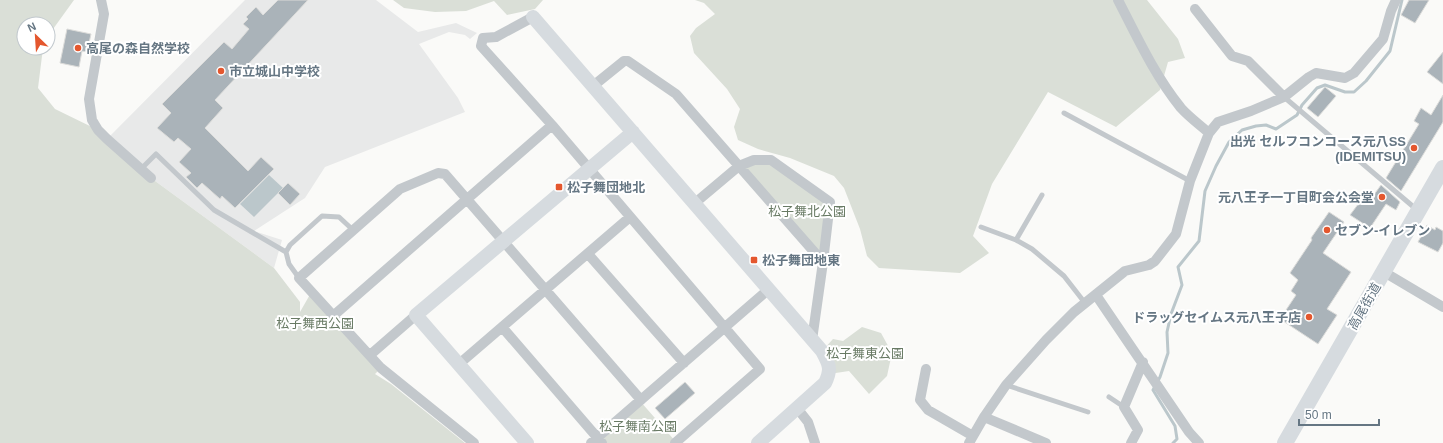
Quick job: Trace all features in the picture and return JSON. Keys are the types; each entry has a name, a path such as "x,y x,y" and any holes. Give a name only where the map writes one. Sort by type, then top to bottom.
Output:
{"main road":[{"name":"高尾街道","path":"1285,443 1443,168"}],"street":[{"path":"101,0 104,14 89,99 92,120 98,130 150,178"},
{"path":"1118,0 1142,48 1160,79 1182,109 1208,133"},
{"path":"926,369 920,400 928,410 971,440 984,417 1006,385 1046,340 1074,312 1125,271 1155,262 1176,234 1190,181 1208,133 1218,122 1251,111 1284,97 1309,77 1316,74 1345,78 1354,72 1383,39 1391,11 1396,0"},
{"path":"1195,8 1232,56 1248,61 1284,97"},
{"path":"675,443 760,369 552,125 481,46 483,38 496,37 533,17 695,203 826,357 829,363 829,374 825,383 758,443"},
{"path":"593,86 624,61 628,61 676,94 823,262"},
{"path":"333,316 552,125"},
{"path":"370,355 633,132"},
{"path":"695,203 739,166 754,160 771,160 830,202 812,340"},
{"path":"474,443 381,368 300,278 400,189 438,173 445,174 640,400"},
{"path":"459,364 630,217"},
{"path":"588,254 684,363"},
{"path":"1384,272 1443,307"},
{"path":"502,326 597,441 640,400 769,289"},
{"path":"1096,295 1143,362 1189,432 1199,443"},
{"path":"416,316 527,443"},
{"path":"1131,443 1138,430 1124,406 1143,362"},
{"path":"797,408 808,422 815,443"},
{"path":"984,417 1046,443"}],"lane":[{"path":"1284,97 1419,211"},
{"path":"1064,113 1190,181"},
{"path":"140,170 156,154 214,210 286,252"},
{"path":"1016,240 1042,195"},
{"path":"300,278 289,264 286,252 290,245 322,216 339,217 353,230"},
{"path":"981,228 1016,240 1032,249 1064,276 1084,303"},
{"path":"1006,385 1088,412"},
{"path":"1109,397 1124,406"}],"shaded area":[{"path":"245,0 376,0 418,32 456,23 477,33 470,39 465,35 449,32 419,44 458,98 465,112 325,167 305,198 254,231 282,240 274,268 151,178 107,139"},
{"path":"269,175 283,188 254,217 240,204"}],"green space":[{"name":"松子舞西公園","path":"0,0 74,0 56,25 56,16 16,16 16,56 42,56 38,88 55,109 98,130 151,178 274,268 300,302 300,312 312,291 381,368 375,374 391,384 465,443 0,443"},
{"path":"393,0 543,0 535,9 507,15 494,1 466,11 435,12 404,8"},
{"path":"695,0 1147,0 1178,39 1185,58 1168,62 1160,90 1116,127 1048,92 992,184 973,236 989,253 960,273 879,268 867,256 860,229 844,188 834,176 790,158 758,149 738,140 734,127 740,109 727,89 694,53 690,36 696,28 715,14 704,3"},
{"name":"松子舞北公園","path":"771,160 830,202 823,262 739,166"},
{"name":"松子舞東公園","path":"862,327 881,333 892,353 887,376 869,394 849,371 829,374 822,351 833,339 843,341"},
{"name":"松子舞南公園","path":"640,401 676,442 675,443 602,443 597,438"}],"building":[{"path":"278,0 308,0 215,100 223,108 205,128 248,171 261,157 274,169 235,208 222,196 220,199 202,183 197,188 186,177 191,173 179,162 191,149 178,138 174,142 157,128 171,113 162,104 224,42 232,49 249,29 243,24 248,19 246,17 256,7 263,15"},
{"path":"1409,0 1429,0 1415,23 1401,15"},
{"name":"高尾の森自然学校","path":"67,29 91,34 87,52 82,51 79,67 60,63"},
{"path":"1443,52 1443,84 1427,72"},
{"path":"1325,87 1336,96 1318,117 1307,108"},
{"path":"1443,95 1443,122 1401,191 1386,178 1419,124 1414,121 1421,108 1431,115"},
{"path":"288,183 300,194 290,205 278,193"},
{"path":"1381,185 1400,202 1396,210 1386,204 1370,228 1350,215 1362,199 1368,203"},
{"path":"1329,212 1344,222 1323,253 1351,272 1327,309 1337,315 1318,344 1280,319 1296,295 1291,291 1298,280 1290,273"},
{"path":"1427,225 1435,230 1436,227 1443,231 1443,243 1438,252 1418,242"},
{"path":"685,382 695,393 665,419 655,408"}],"waterway":[{"path":"1173,443 1177,439 1175,426 1153,390 1160,377 1168,353 1167,332 1171,314 1182,285 1178,267 1199,241 1205,191 1216,166 1229,142 1242,130 1266,125 1276,129 1297,115 1302,105 1317,88 1325,85 1345,92 1354,92 1366,81 1390,51 1402,0"}],"place":[{"name":"高尾の森自然学校","path":"78,48"},
{"name":"市立城山中学校","path":"221,71"},
{"name":"出光 セルフコンコース元八SS (IDEMITSU)","path":"1414,148"},
{"name":"松子舞団地北","path":"559,187"},
{"name":"元八王子一丁目町会公会堂","path":"1382,197"},
{"name":"セブン-イレブン","path":"1327,230"},
{"name":"松子舞団地東","path":"754,260"},
{"name":"ドラッグセイムス元八王子店","path":"1309,317"}]}
